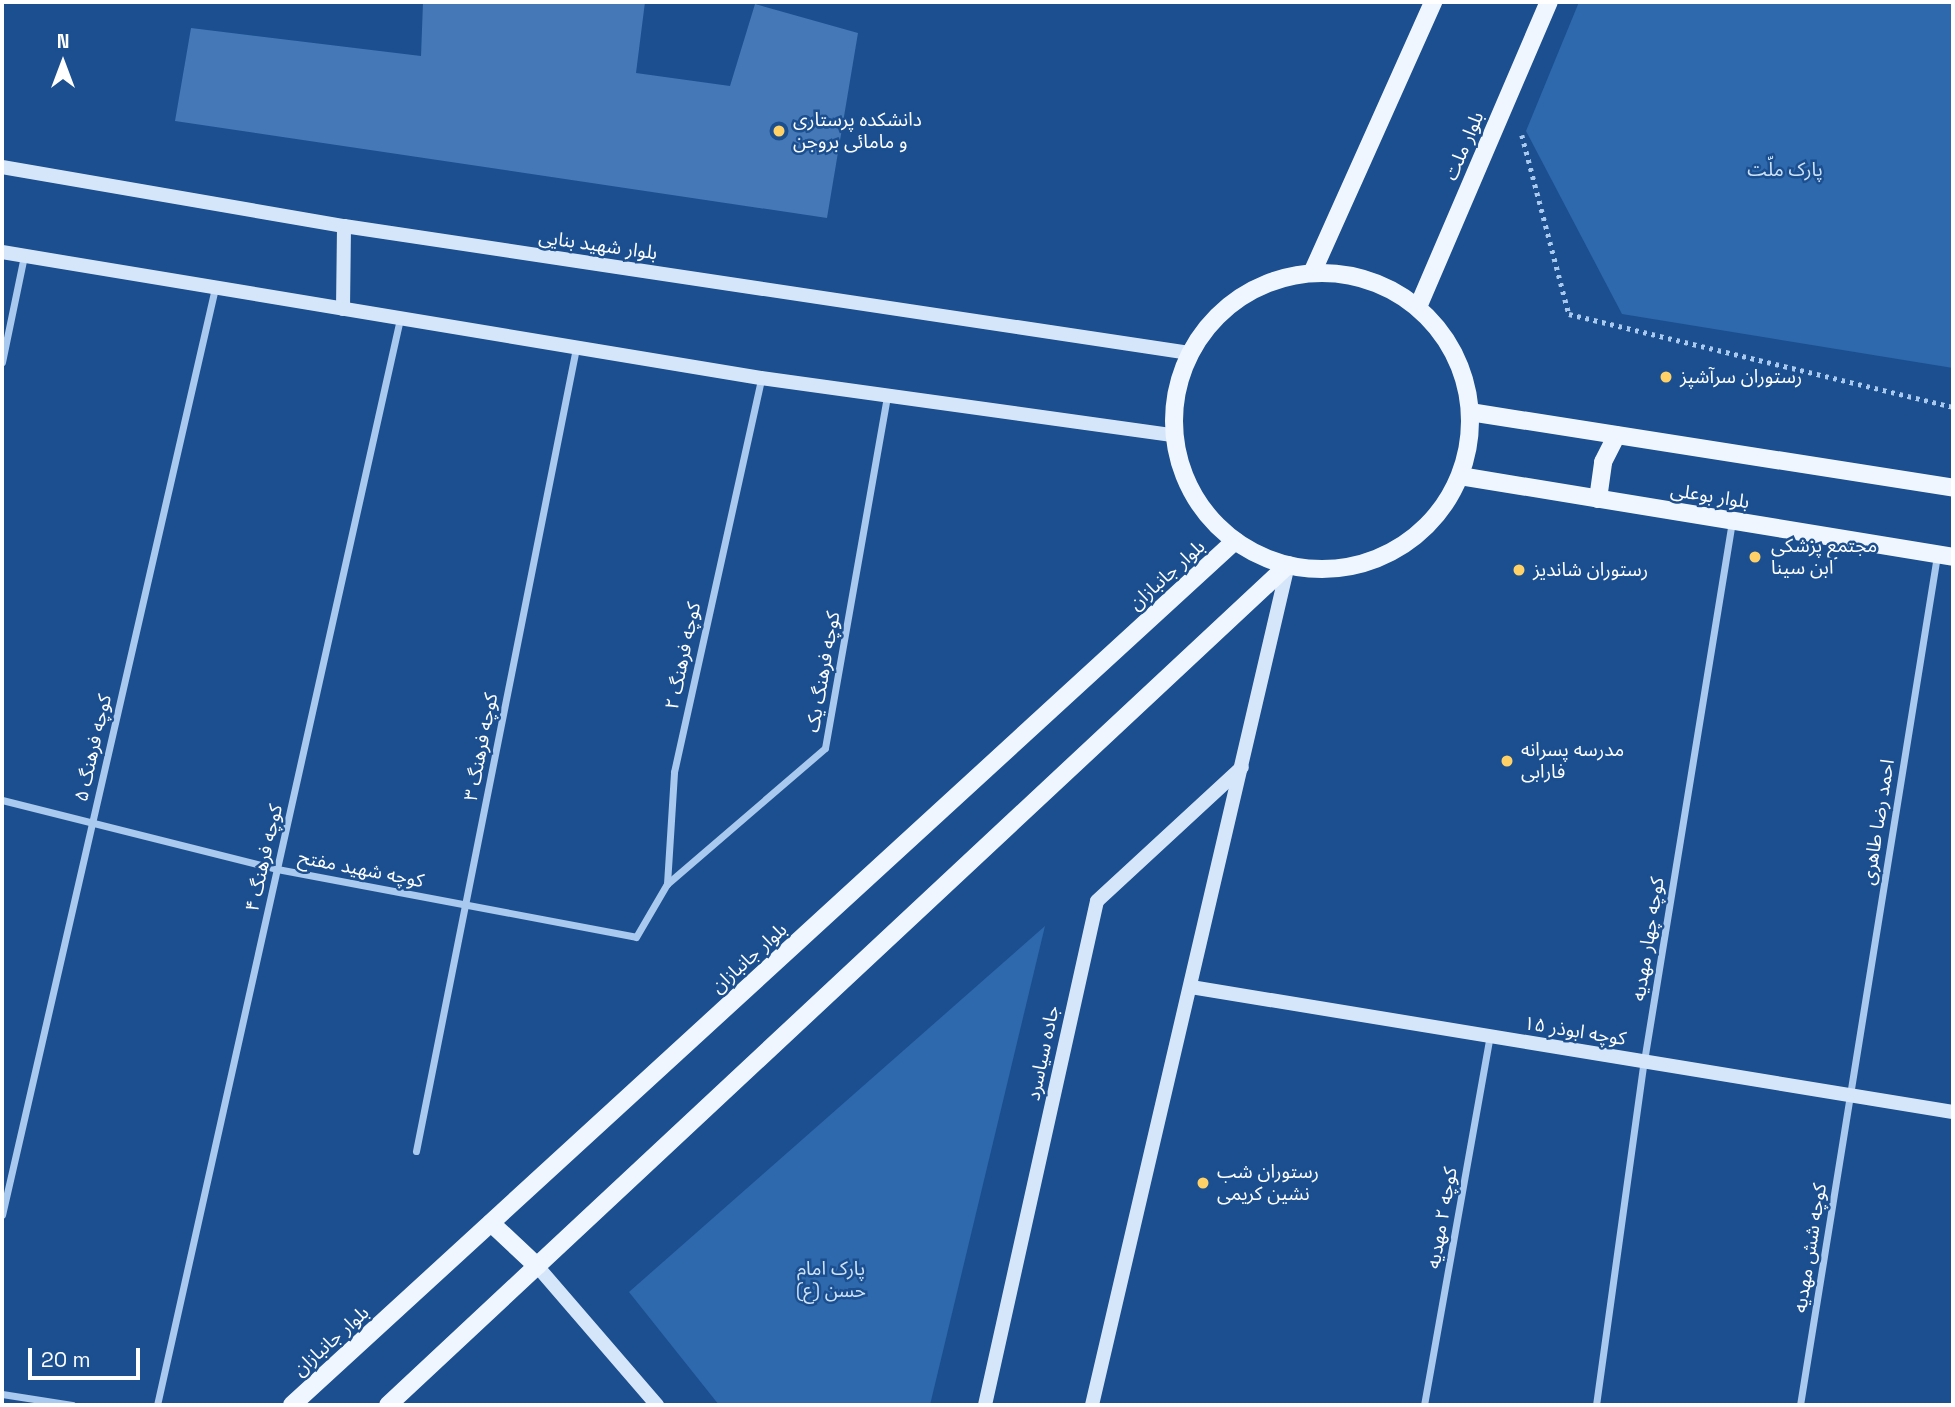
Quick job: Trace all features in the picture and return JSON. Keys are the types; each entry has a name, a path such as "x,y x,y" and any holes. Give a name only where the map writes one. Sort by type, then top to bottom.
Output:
{"main road":[{"path":"1312,273 1433,2"},
{"name":"بلوار ملت","path":"1418,307 1549,2"},
{"name":"بلوار شهید بنایی","path":"2,167 344,226 1190,352"},
{"path":"343,309 344,226"},
{"path":"2,252 761,379 1174,435"},
{"path":"1312,273 1362,279 1386,287 1418,307 1444,337 1462,373 1470,412 1469,445 1460,476 1439,513 1408,541 1371,561 1330,569 1288,565 1235,541 1205,512 1184,476 1174,435 1179,379 1190,352 1212,321 1240,297 1274,280 1312,273"},
{"path":"1470,412 1953,488"},
{"path":"1598,499 1603,462 1617,435"},
{"name":"بلوار بوعلی","path":"1460,476 1945,555"},
{"name":"بلوار جانبازان","path":"292,1405 1235,541"},
{"path":"1093,1403 1288,565"},
{"path":"388,1405 1288,565"},
{"name":"جاده سیاسرد","path":"985,1405 1097,901 1242,767"},
{"name":"کوچه ابوذر ۱۵","path":"1191,988 1953,1112"},
{"path":"491,1223 537,1266 657,1405"}],"street":[{"path":"2,362 24,256"},
{"name":"کوچه فرهنگ ۵","path":"2,1215 215,288"},
{"name":"کوچه فرهنگ ۴","path":"157,1405 400,318"},
{"name":"کوچه فرهنگ ۳","path":"416,1151 576,348"},
{"name":"کوچه فرهنگ ۲","path":"636,937 667,884 674,772 761,379"},
{"name":"کوچه فرهنگ یک","path":"667,884 825,748 887,396"},
{"name":"کوچه چهار مهدیه","path":"1596,1405 1644,1061 1732,521"},
{"name":"احمد رضا طاهری","path":"1850,1095 1945,555"},
{"name":"کوچه شهید مفتح","path":"2,800 278,869 636,937"},
{"name":"کوچه ۲ مهدیه","path":"1424,1405 1490,1036"},
{"name":"کوچه شش مهدیه","path":"1800,1405 1850,1095"},
{"path":"2,1394 72,1405"}],"path":[{"path":"1510,92 1569,314 1953,407"}],"green space":[{"name":"پارک ملّت","path":"1579,2 1953,2 1953,368 1622,314 1526,131"},
{"name":"پارک امام حسن (ع)","path":"1045,926 930,1405 719,1405 629,1292"}],"building":[{"path":"423,2 645,2 636,73 730,86 755,4 858,33 827,218 175,121 191,28 421,56"}],"place":[{"name":"دانشکده پرستاری و مامائی بروجن","path":"779,131"},
{"name":"رستوران سرآشپز","path":"1666,377"},
{"name":"مجتمع پزشکی ابن سینا","path":"1755,557"},
{"name":"رستوران شاندیز","path":"1519,570"},
{"name":"مدرسه پسرانه فارابی","path":"1507,761"},
{"name":"رستوران شب نشین کریمی","path":"1203,1183"}]}
